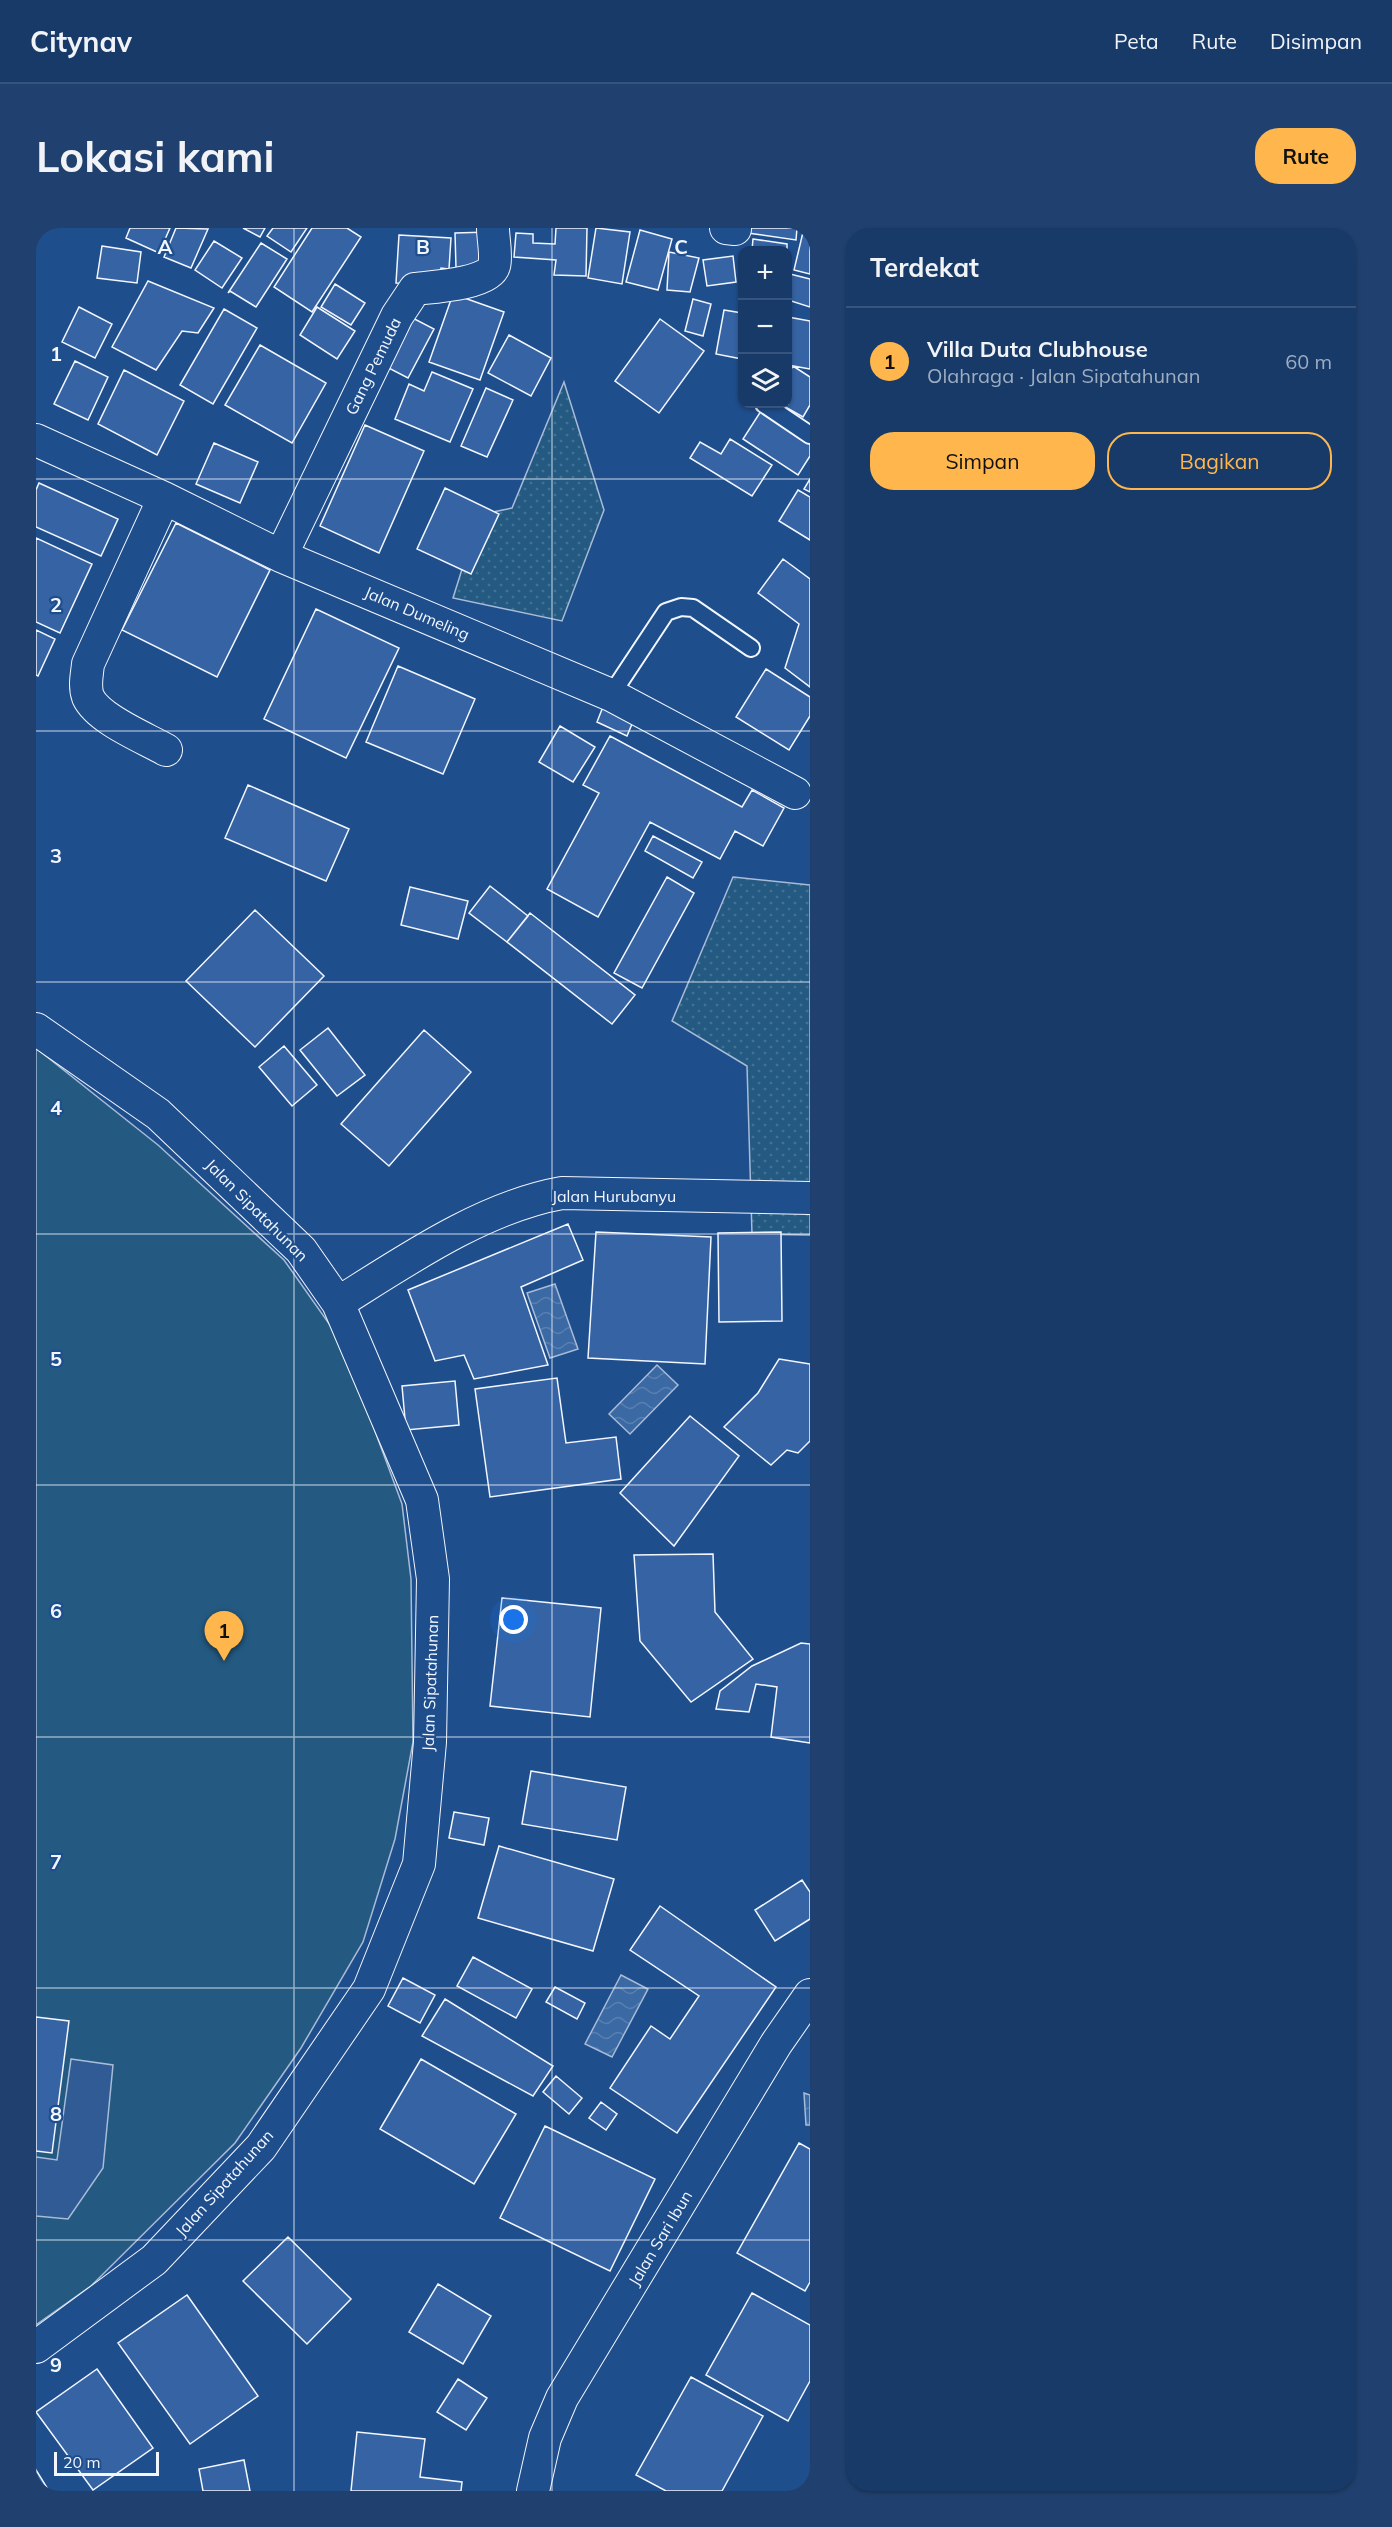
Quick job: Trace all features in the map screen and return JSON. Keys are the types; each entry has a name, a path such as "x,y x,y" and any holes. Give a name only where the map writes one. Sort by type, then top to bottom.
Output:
{"street":[{"name":"Gang Pemuda","path":"281,556 397,316 415,289 478,279 488,275 494,266 493,228"},
{"path":"726,228 735,229"},
{"name":"Jalan Dumeling","path":"36,440 164,498 281,556 610,695 795,793"},
{"path":"164,498 88,664 85,683 88,697 99,712 166,750"},
{"name":"Jalan Sipatahunan","path":"36,1029 158,1114 301,1250 338,1303 422,1500 433,1579 430,1742 419,1864 369,1989 261,2147 154,2260 36,2347"},
{"name":"Jalan Hurubanyu","path":"338,1303 422,1250 458,1231 536,1198 562,1193 810,1198"},
{"name":"Jalan Sari Ibun","path":"533,2491 545,2438 562,2398 776,2044 810,1995"}],"lane":[{"path":"770,408 810,435"},
{"path":"610,695 666,612 681,607 693,608 751,648"}],"shaded area":[{"path":"564,382 604,510 562,621 453,598 479,515 512,508"},
{"path":"733,877 810,885 810,1235 752,1234 747,1066 672,1021"},
{"path":"36,1048 158,1145 284,1260 342,1342 402,1504 411,1579 413,1742 395,1839 363,1942 301,2048 235,2143 91,2286 36,2325"},
{"path":"71,2059 113,2065 103,2168 68,2219 36,2216 36,2157 57,2160"}],"water":[{"path":"555,1284 578,1349 550,1358 527,1293"},
{"path":"657,1365 678,1385 630,1434 609,1414"},
{"path":"621,1975 648,1989 612,2057 585,2044"},
{"path":"804,2093 810,2095 810,2125 806,2125"}],"building":[{"path":"130,228 170,228 159,253 126,238"},
{"path":"176,228 208,229 191,268 164,257"},
{"path":"243,228 265,228 260,237"},
{"path":"273,228 307,228 291,252 267,236"},
{"path":"312,228 347,228 361,237 312,312 274,287"},
{"path":"556,228 587,228 586,276 554,275 556,260 514,257 516,233 533,234 533,243 555,244"},
{"path":"596,228 630,232 622,284 588,278"},
{"path":"749,228 797,228 796,240 748,233"},
{"path":"804,228 810,229 810,274 794,270"},
{"path":"640,230 672,239 658,290 626,282"},
{"path":"490,232 491,267 456,268 455,233"},
{"path":"399,235 451,238 449,269 441,268 440,277 423,284 396,283"},
{"path":"753,239 787,244 787,246 752,246"},
{"path":"214,241 242,258 222,288 195,270"},
{"path":"261,243 287,259 256,307 230,291 228,293"},
{"path":"102,246 141,252 137,283 97,278"},
{"path":"669,252 699,258 690,292 667,290"},
{"path":"733,256 736,282 707,286 703,260"},
{"path":"792,274 810,279 810,307 792,301"},
{"path":"148,281 214,308 198,333 182,331 156,370 112,347"},
{"path":"335,284 365,303 351,325 321,307"},
{"path":"453,294 504,312 480,380 429,362"},
{"path":"693,299 711,304 703,336 685,331"},
{"path":"79,307 112,324 95,358 62,342"},
{"path":"317,307 355,331 337,359 300,335"},
{"path":"224,309 257,328 213,404 180,385"},
{"path":"724,310 738,312 738,358 716,354"},
{"path":"401,312 434,329 408,378 375,361"},
{"path":"792,318 810,321 810,369 792,366"},
{"path":"660,319 704,351 659,413 615,381"},
{"path":"509,335 551,358 531,396 488,373"},
{"path":"260,345 326,383 292,443 225,405"},
{"path":"75,361 108,377 88,420 54,404"},
{"path":"793,366 810,377 810,405 803,417 787,408 792,408"},
{"path":"124,370 184,401 157,455 98,424"},
{"path":"432,372 473,389 450,442 395,419 409,384 424,391"},
{"path":"486,388 513,400 487,457 461,446"},
{"path":"761,411 810,443 810,456 798,475 743,439"},
{"path":"365,425 424,451 379,553 320,526"},
{"path":"730,439 772,465 752,496 690,458 700,442 721,454"},
{"path":"214,443 258,462 240,503 196,484"},
{"path":"810,479 810,492 804,489"},
{"path":"39,483 118,519 101,556 36,527 36,490"},
{"path":"445,488 499,514 471,574 417,549"},
{"path":"798,490 810,497 810,540 779,521"},
{"path":"176,523 270,570 217,677 122,630"},
{"path":"36,538 92,564 60,633 36,622"},
{"path":"783,559 810,579 810,687 785,668 799,624 758,593"},
{"path":"316,609 399,648 346,758 264,719"},
{"path":"36,630 55,639 38,676 36,675"},
{"path":"398,666 475,699 443,774 366,742"},
{"path":"766,669 810,697 810,716 789,750 736,717"},
{"path":"606,699 637,712 627,736 597,722"},
{"path":"560,726 595,747 573,782 539,762"},
{"path":"610,736 742,807 752,790 784,808 763,846 735,831 720,859 650,822 598,917 547,889 599,793 583,785"},
{"path":"248,785 349,829 326,881 225,838"},
{"path":"653,836 702,862 693,878 645,851"},
{"path":"667,877 694,893 642,988 614,973"},
{"path":"490,886 528,916 507,942 469,913"},
{"path":"410,887 468,901 458,939 401,925"},
{"path":"255,910 324,976 255,1047 186,981"},
{"path":"530,913 635,995 612,1024 507,942"},
{"path":"328,1028 365,1075 337,1096 300,1050"},
{"path":"424,1030 471,1072 389,1166 341,1124"},
{"path":"284,1046 317,1085 292,1106 259,1067"},
{"path":"568,1224 583,1260 521,1287 548,1365 474,1379 464,1355 435,1361 408,1290"},
{"path":"596,1232 711,1237 705,1364 588,1358"},
{"path":"781,1232 782,1321 719,1322 718,1233"},
{"path":"779,1359 810,1364 810,1441 798,1453 787,1450 771,1465 724,1427 758,1393"},
{"path":"557,1378 566,1443 616,1437 621,1479 490,1497 475,1389"},
{"path":"455,1381 459,1425 406,1430 402,1386"},
{"path":"690,1416 739,1456 674,1546 620,1493"},
{"path":"713,1554 715,1612 753,1659 691,1702 640,1641 634,1555"},
{"path":"502,1598 601,1608 590,1717 490,1706"},
{"path":"801,1643 810,1644 810,1743 771,1737 777,1687 756,1684 749,1712 716,1709 720,1691 752,1666"},
{"path":"531,1771 626,1787 617,1840 522,1824"},
{"path":"454,1812 489,1818 484,1845 449,1838"},
{"path":"499,1846 614,1879 593,1951 478,1918"},
{"path":"802,1880 810,1892 810,1919 775,1941 755,1910"},
{"path":"660,1906 776,1987 677,2133 610,2088 651,2026 670,2039 699,1996 630,1950"},
{"path":"473,1957 532,1989 516,2018 457,1986"},
{"path":"403,1978 435,1995 420,2023 388,2006"},
{"path":"555,1987 585,2003 577,2019 546,2002"},
{"path":"445,1999 553,2066 533,2096 422,2036"},
{"path":"36,2017 69,2021 52,2153 36,2151"},
{"path":"421,2059 516,2114 474,2184 380,2129"},
{"path":"556,2076 582,2098 569,2114 543,2092"},
{"path":"601,2102 617,2114 606,2130 589,2118"},
{"path":"545,2126 655,2179 610,2271 500,2218"},
{"path":"799,2143 810,2149 810,2282 805,2291 737,2253"},
{"path":"288,2237 351,2299 307,2344 243,2281"},
{"path":"438,2284 491,2316 463,2364 409,2332"},
{"path":"752,2293 810,2325 810,2381 788,2421 706,2375"},
{"path":"187,2295 258,2396 190,2444 118,2343"},
{"path":"97,2369 153,2448 93,2490 36,2412"},
{"path":"691,2377 763,2416 722,2491 666,2491 636,2475"},
{"path":"458,2379 487,2398 466,2430 437,2412"},
{"path":"357,2432 425,2439 420,2477 462,2482 461,2491 351,2491"},
{"path":"244,2460 250,2491 203,2491 199,2469"},
{"path":"36,2470 49,2491 36,2491"}],"place":[{"name":"Villa Duta Clubhouse","path":"224,1661"}]}
